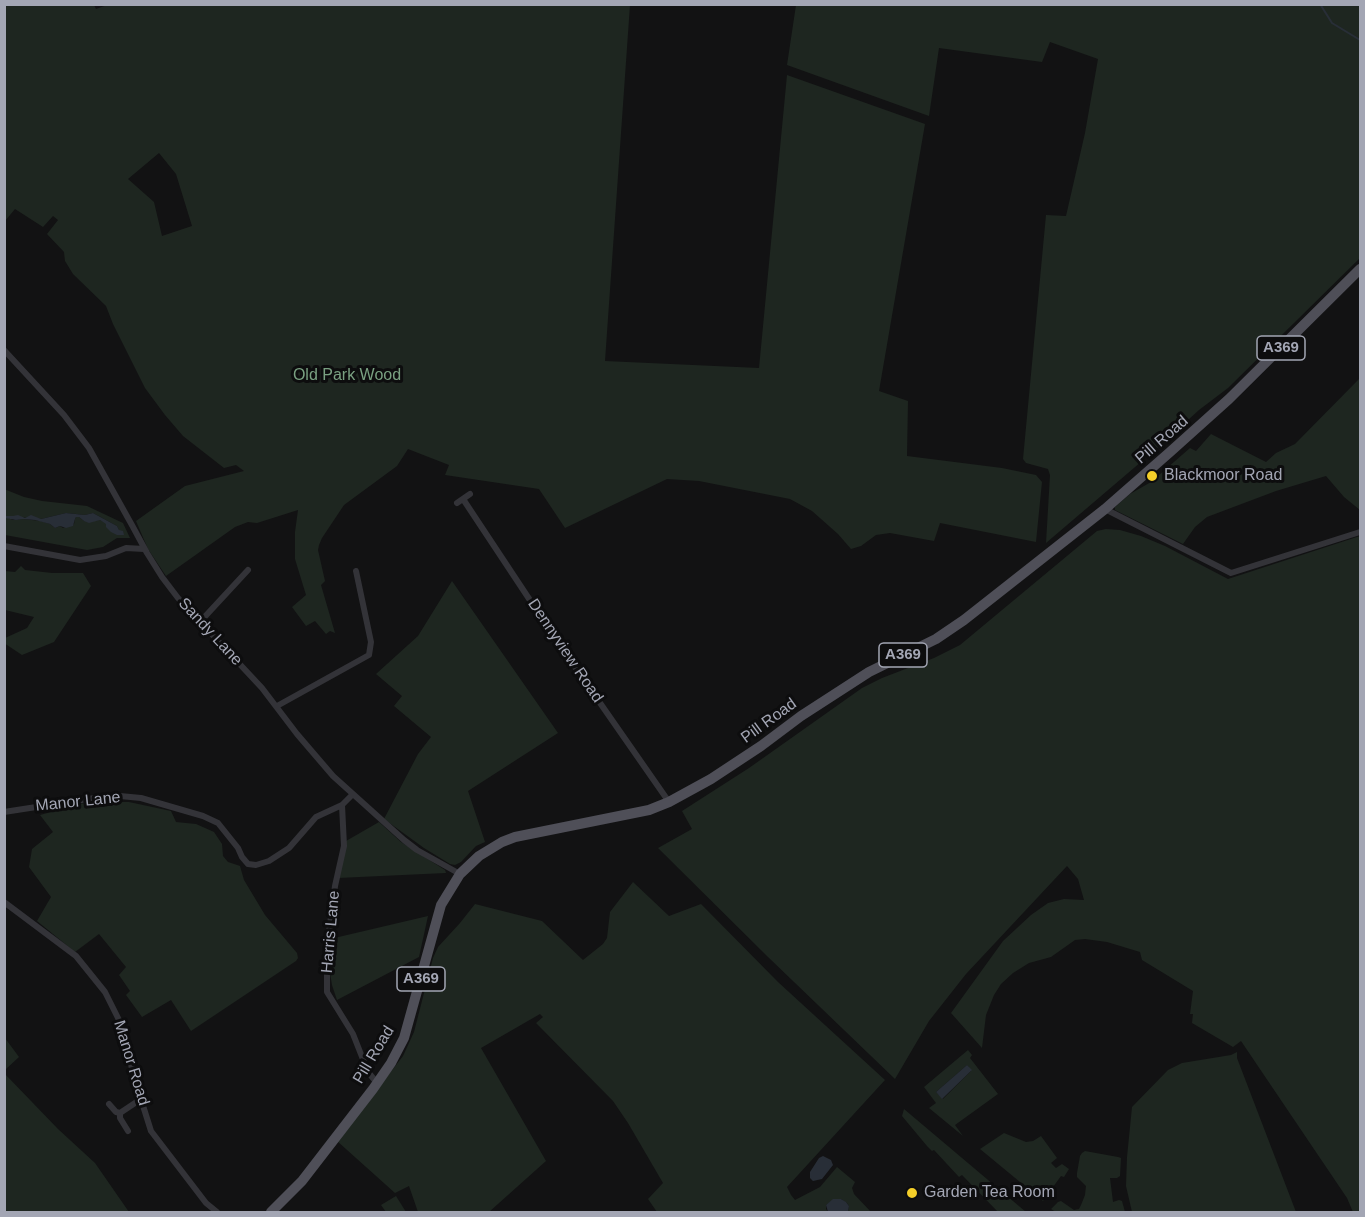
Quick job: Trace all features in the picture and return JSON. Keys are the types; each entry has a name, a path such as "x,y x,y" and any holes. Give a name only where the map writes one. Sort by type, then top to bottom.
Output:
{"main road":[{"name":"Pill Road","path":"271,1212 302,1181 391,1063 404,1038 441,905 460,874 488,850 515,837 649,810 669,802 711,779 869,672 936,639 964,620 1105,509 1223,404 1360,269"}],"street":[{"name":"Sandy Lane","path":"4,350 64,415 89,448 144,549 162,577 277,706 297,734 333,776 411,845 460,874"},
{"name":"Dennyview Road","path":"470,494 460,501 669,802"},
{"path":"1105,509 1231,573 1360,532"},
{"path":"4,546 80,561 106,556 126,548 144,549"},
{"path":"200,622 248,570"},
{"path":"277,706 369,655 371,642 356,571"},
{"name":"Manor Lane","path":"4,812 101,797 141,798 203,816 218,823 248,864 256,865 269,861 289,848 316,817 342,805 353,795"},
{"name":"Harris Lane","path":"342,805 344,846 335,886 327,948 327,992 353,1034 368,1072 377,1083"},
{"name":"Manor Road","path":"4,902 76,956 105,992 122,1026 134,1077 151,1131 206,1203 217,1212"},
{"path":"120,1113 141,1099"},
{"path":"109,1104 120,1113"},
{"path":"120,1113 120,1118 128,1131"}],"green space":[{"name":"Old Park Wood","path":"110,4 630,5 605,361 759,368 787,75 925,124 879,391 908,401 907,456 1002,468 1036,475 1042,482 1036,542 940,523 934,541 890,533 876,535 861,546 851,549 812,511 790,499 699,481 667,479 565,528 539,489 445,475 449,465 408,449 397,466 344,505 319,545 318,550 325,581 321,585 335,633 330,631 326,634 315,621 306,626 292,607 306,595 295,559 298,510 257,523 248,522 235,527 166,576 148,549 136,521 185,486 244,471 236,465 224,468 183,436 165,415 145,388 106,306 73,274 65,261 64,252 47,234 58,220 53,216 43,227 15,209 5,221 5,5 94,5 96,9","holes":["159,153 176,174 192,226 162,236 154,202 128,179"]},
{"path":"796,5 1360,5 1360,258 1228,388 1199,410 1046,543 1050,475 1048,469 1026,463 1023,459 1046,215 1066,216 1085,133 1098,59 1050,42 1042,62 939,48 929,116 787,65"},
{"path":"1360,378 1360,510 1344,497 1326,476 1276,491 1207,517 1195,527 1183,544 1115,510 1115,507 1130,494 1151,482 1190,448 1196,451 1211,434 1266,462 1276,453 1295,444"},
{"path":"4,489 42,501 87,506 123,523 130,538 117,538 103,547 87,550 5,535 6,517 13,520 41,521 55,528 60,526 63,528 74,524 76,517 79,517 84,521 100,520 119,530 117,526 93,513 85,515 66,513 41,519 5,516"},
{"path":"1106,529 1141,536 1228,579 1360,536 1360,1212 1353,1212 1347,1198 1241,1041 1233,1047 1192,1023 1193,1014 1190,1014 1193,991 1142,960 1140,952 1107,942 1085,939 1075,940 1051,957 1029,963 1013,973 1001,984 994,995 986,1015 982,1048 951,1013 1003,941 1031,915 1048,903 1064,899 1084,900 1078,879 1067,866 966,974 929,1021 895,1079 658,848 692,829 682,811 749,768 862,688 960,645 1097,531"},
{"path":"21,566 25,570 83,573 91,586 54,642 22,655 4,643 5,638 27,628 34,617 5,610 5,571 15,572"},
{"path":"452,581 558,733 468,791 485,842 476,846 461,862 455,865 424,848 384,819 418,754 431,737 394,706 402,696 376,674 418,636"},
{"path":"88,802 129,802 171,811 176,822 196,824 214,832 222,844 223,856 228,862 240,866 244,880 265,915 297,953 296,961 191,1031 171,1000 142,1017 126,995 130,991 119,975 126,967 99,934 75,952 37,921 51,897 29,867 32,849 53,832 40,815"},
{"path":"379,822 401,842 445,870 446,873 338,878 346,841"},
{"path":"633,882 669,916 701,904 778,982 885,1080 787,1187 795,1200 820,1187 837,1167 855,1182 852,1188 854,1194 871,1212 848,1212 847,1203 841,1199 835,1199 826,1205 828,1212 657,1212 648,1199 663,1183 628,1123 613,1101 536,1023 543,1017 540,1014 481,1048 546,1161 489,1212 418,1212 409,1186 395,1193 337,1141 403,1056 414,1032 433,958 438,947 475,904 542,921 583,960 607,938 610,912"},
{"path":"428,916 419,957 337,1000 329,967 330,939"},
{"path":"5,1038 19,1057 4,1070"},
{"path":"968,1050 972,1055 970,1058 998,1094 955,1125 963,1136 929,1108 936,1103 924,1087","holes":["967,1065 971,1071 943,1099 936,1092"]},
{"path":"1237,1052 1237,1058 1296,1212 1132,1212 1126,1186 1132,1107 1168,1070 1182,1063"},
{"path":"5,1074 58,1129 95,1163 129,1212 5,1212"},
{"path":"904,1109 1026,1212 998,1212 962,1175 959,1177 934,1150 932,1151 927,1146 902,1116"},
{"path":"1004,1133 1026,1142 1041,1136 1057,1158 1051,1163 1056,1168 1062,1164 1069,1169 1043,1201 980,1149"},
{"path":"1085,1151 1121,1158 1120,1176 1110,1178 1113,1202 1122,1201 1125,1212 1056,1212 1051,1209 1061,1201 1074,1210 1079,1209 1086,1186 1077,1177 1077,1173 1080,1156"},
{"path":"396,1196 406,1212 386,1212 381,1205"}],"shaded area":[{"path":"66,513 85,515 93,513 117,526 124,535 111,532 100,520 89,523 79,517 76,517 73,526 66,528 60,526 55,528 50,524 35,520 5,518 5,516 18,515 25,518 31,515 41,519"},
{"path":"967,1065 972,1070 942,1099 936,1092"},
{"path":"823,1156 831,1160 833,1165 822,1179 813,1181 810,1178 810,1172 819,1158"},
{"path":"833,1199 846,1202 849,1206 848,1212 828,1212 826,1205"}],"waterway":[{"path":"1320,4 1332,23 1360,40"}],"place":[{"name":"Blackmoor Road","path":"1152,476"},
{"name":"Garden Tea Room","path":"912,1193"}]}
